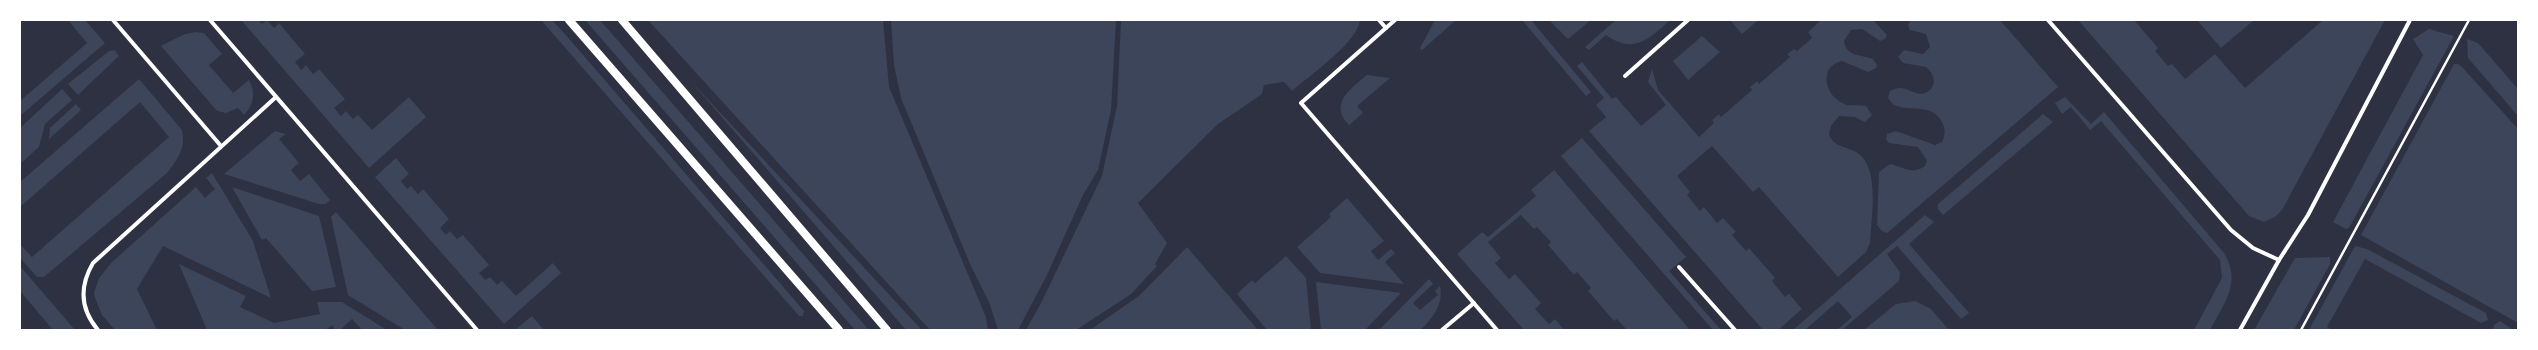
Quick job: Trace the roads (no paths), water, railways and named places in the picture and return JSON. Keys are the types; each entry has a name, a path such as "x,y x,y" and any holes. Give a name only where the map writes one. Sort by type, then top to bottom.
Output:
{"main road":[{"path":"569,20 839,330"},
{"path":"622,20 887,330"}],"street":[{"path":"113,20 221,146"},
{"path":"210,20 477,330"},
{"path":"1379,20 1386,28"},
{"path":"1395,20 1301,103 1497,330"},
{"path":"1625,76 1688,20"},
{"path":"2048,20 2231,230 2254,248 2279,260"},
{"path":"2240,330 2279,260 2308,215 2410,20"},
{"path":"98,330 86,311 82,294 85,276 93,263 276,97"},
{"path":"1679,267 1734,330"},
{"path":"1442,330 1474,303"}]}
